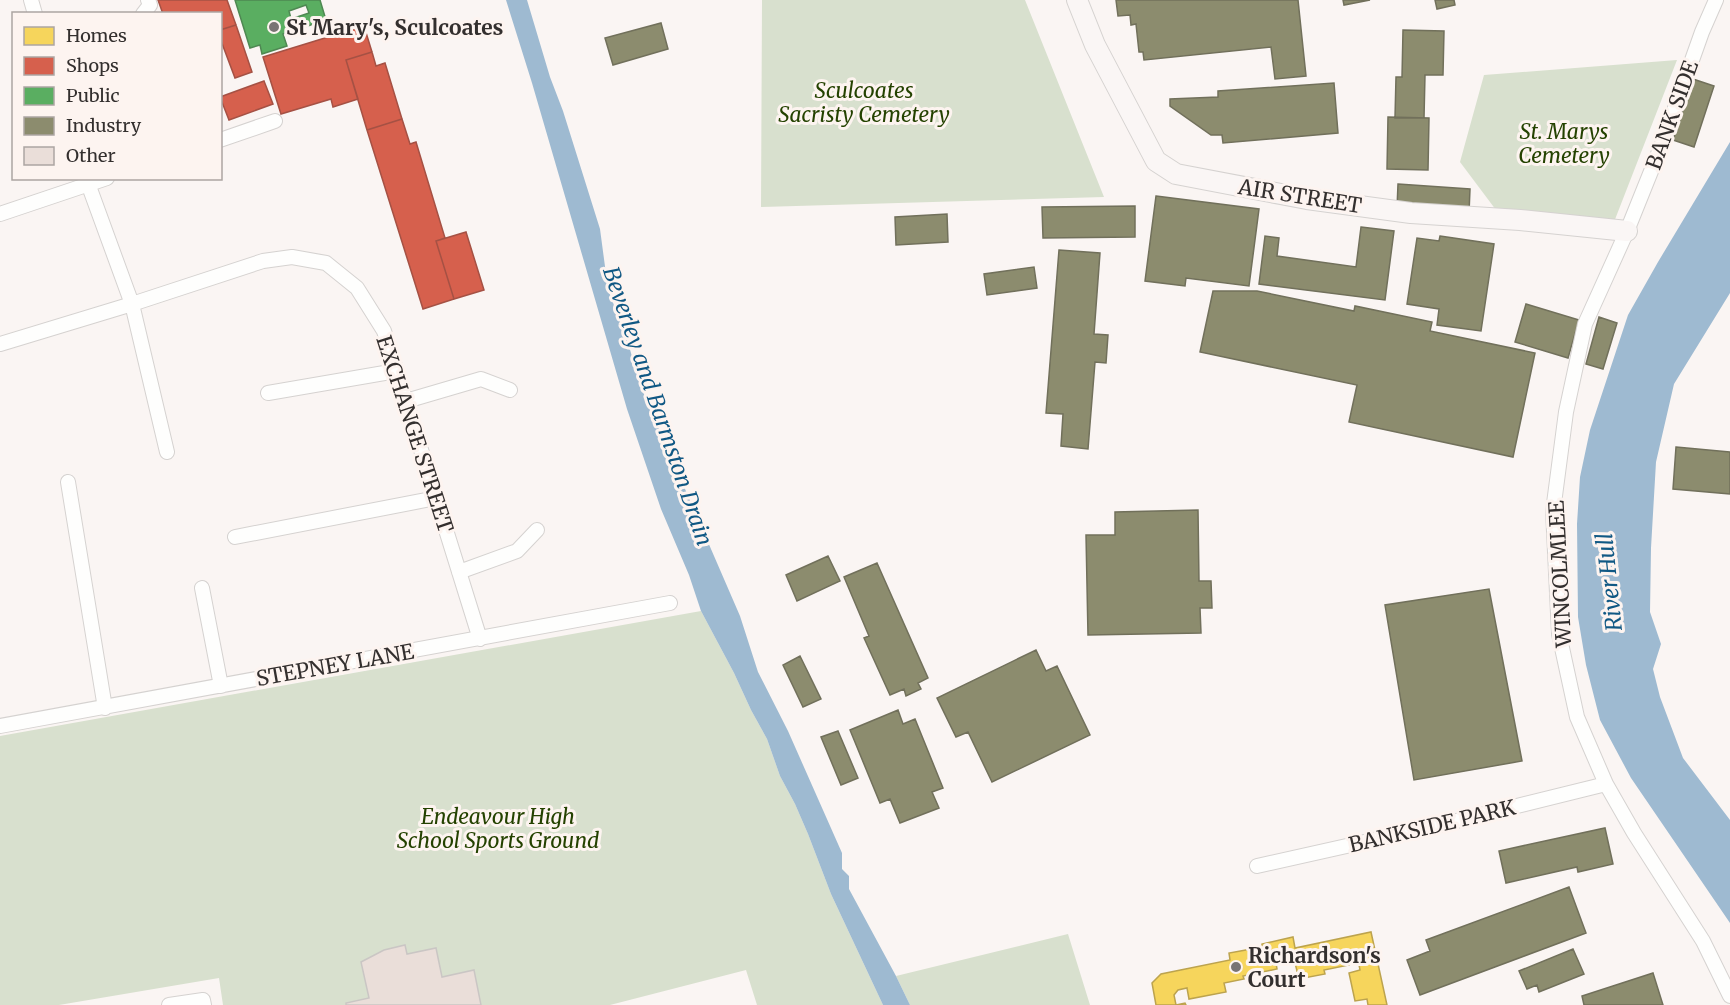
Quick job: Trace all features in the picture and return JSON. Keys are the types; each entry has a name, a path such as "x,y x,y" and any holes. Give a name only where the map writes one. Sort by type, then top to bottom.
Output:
{"street":[{"name":"AIR STREET","path":"1077,0 1095,45 1156,161 1176,174 1307,199 1411,213 1520,220 1627,231"},
{"name":"BANK SIDE","path":"1627,231 1716,0"},
{"path":"222,139 275,121"},
{"path":"0,214 87,182 132,304 167,452"},
{"name":"WINCOLMLEE","path":"1627,231 1585,324 1566,412 1553,511 1559,634 1577,717 1606,784 1703,941 1730,996"},
{"name":"EXCHANGE STREET","path":"0,344 262,261 292,257 326,263 357,288 384,332 480,639"},
{"path":"268,393 396,371"},
{"path":"406,401 481,379 510,390"},
{"path":"68,482 105,708"},
{"path":"235,537 436,498"},
{"path":"459,572 517,551 537,530"},
{"path":"202,588 221,686"},
{"name":"STEPNEY LANE","path":"0,726 670,603"},
{"name":"BANKSIDE PARK","path":"1257,866 1436,826 1606,784"},
{"path":"169,1005 203,1000 204,1005"}],"green space":[{"name":"Sculcoates Sacristy Cemetery","path":"762,0 1025,0 1104,197 761,207"},
{"name":"St. Marys Cemetery","path":"1677,60 1614,222 1499,214 1460,162 1484,75"},
{"name":"Endeavour High School Sports Ground","path":"701,611 767,739 780,776 808,834 831,894 883,1005 757,1005 746,970 610,1005 223,1005 219,978 59,1005 0,1005 0,736"},
{"path":"1068,934 1090,1005 910,1005 896,976"}],"water":[{"path":"506,0 527,0 600,229 608,289 629,346 640,385 740,616 758,672 788,731 842,853 842,869 849,876 849,889 910,1005 883,1005 831,894 808,834 780,776 767,739 701,611 689,575 661,509 627,409"},
{"name":"River Hull","path":"1730,142 1730,293 1674,384 1656,462 1650,612 1661,644 1653,669 1660,697 1683,758 1730,820 1730,923 1631,778 1600,720 1586,665 1578,617 1577,524 1580,477 1590,430 1628,315"}],"building: Homes":[{"name":"Richardson's Court","path":"1371,932 1387,1005 1368,1005 1367,999 1355,1001 1349,973 1360,970 1358,959 1353,957 1348,959 1349,965 1324,970 1325,974 1299,979 1294,959 1276,963 1277,969 1243,976 1244,979 1224,983 1226,992 1189,999 1187,988 1178,990 1174,995 1176,1005 1156,1005 1152,983 1161,974 1230,960 1229,953 1262,947 1262,944 1293,937 1295,948"}],"building: Shops":[{"path":"158,0 227,0 236,25 222,29 222,12 162,12"},
{"path":"236,25 252,72 235,78 222,43 222,29"},
{"path":"364,26 372,52 346,60 358,99 333,107 331,99 281,114 263,57"},
{"path":"372,52 376,66 385,63 402,119 367,130 346,60"},
{"path":"264,81 273,104 229,120 222,96"},
{"path":"402,119 410,144 416,142 445,238 436,241 454,299 423,309 367,130"},
{"path":"466,232 484,290 454,299 436,241"}],"building: Public":[{"name":"St Mary's, Sculcoates","path":"235,0 320,0 326,20 283,34 287,46 262,54 260,45 250,48","holes":["306,5 309,13 291,19 289,11"]}],"building: Industry":[{"path":"1116,0 1298,0 1306,76 1275,79 1271,47 1144,60 1143,52 1139,52 1136,24 1131,25 1130,15 1118,16"},
{"path":"1343,0 1370,0 1344,5"},
{"path":"1435,0 1454,0 1455,5 1437,9"},
{"path":"661,23 668,49 613,65 605,38"},
{"path":"1403,30 1444,31 1443,75 1425,75 1424,118 1395,118 1396,77 1402,77"},
{"path":"1693,79 1714,86 1694,147 1673,140"},
{"path":"1334,83 1338,133 1223,143 1222,135 1211,135 1170,106 1170,99 1218,97 1218,91"},
{"path":"1388,117 1429,118 1428,170 1387,169"},
{"path":"1398,184 1470,189 1469,213 1397,208"},
{"path":"1156,196 1259,209 1249,286 1186,278 1185,286 1145,281"},
{"path":"1135,206 1135,237 1043,238 1042,207"},
{"path":"947,214 948,242 896,245 895,217"},
{"path":"1361,227 1394,231 1385,300 1259,284 1265,236 1279,238 1277,256 1356,267"},
{"path":"1440,236 1494,244 1481,331 1437,325 1439,309 1407,304 1417,238 1439,241"},
{"path":"1059,250 1100,253 1094,334 1108,335 1106,363 1095,362 1088,449 1061,446 1063,414 1046,413"},
{"path":"1034,267 1037,288 987,295 984,274"},
{"path":"1213,291 1257,291 1354,311 1355,306 1432,322 1430,331 1535,353 1513,457 1349,422 1357,385 1200,352"},
{"path":"1526,304 1579,320 1568,358 1515,342"},
{"path":"1599,317 1617,323 1603,369 1586,364"},
{"path":"1676,447 1730,452 1730,494 1673,489"},
{"path":"1198,510 1199,581 1211,581 1212,608 1200,608 1201,633 1088,635 1086,535 1115,535 1115,512"},
{"path":"828,556 840,581 797,601 786,575"},
{"path":"877,563 928,678 918,683 921,689 906,696 904,689 890,695 864,638 869,636 844,577"},
{"path":"1489,589 1522,761 1414,780 1385,605"},
{"path":"1036,650 1046,671 1057,666 1090,735 992,782 968,732 956,737 937,698"},
{"path":"800,656 821,699 803,707 783,665"},
{"path":"898,710 903,724 915,719 943,788 932,792 939,808 900,823 890,799 880,803 850,730"},
{"path":"838,731 858,778 841,785 821,737"},
{"path":"1605,828 1613,864 1578,872 1577,867 1506,883 1499,851"},
{"path":"1569,887 1586,933 1420,995 1407,960 1430,951 1426,940"},
{"path":"1573,949 1584,974 1539,992 1537,985 1527,989 1519,971"},
{"path":"1653,973 1663,1005 1584,1005 1582,996"}],"building: Other":[{"path":"405,945 407,954 436,948 442,977 474,970 481,1005 346,1005 346,1003 369,998 361,962 384,950"}],"place":[{"name":"St Mary's, Sculcoates","path":"274,27"},
{"name":"Richardson's Court","path":"1236,967"}],"water label":[{"name":"Beverley and Barmston Drain","path":"658,406"}]}
